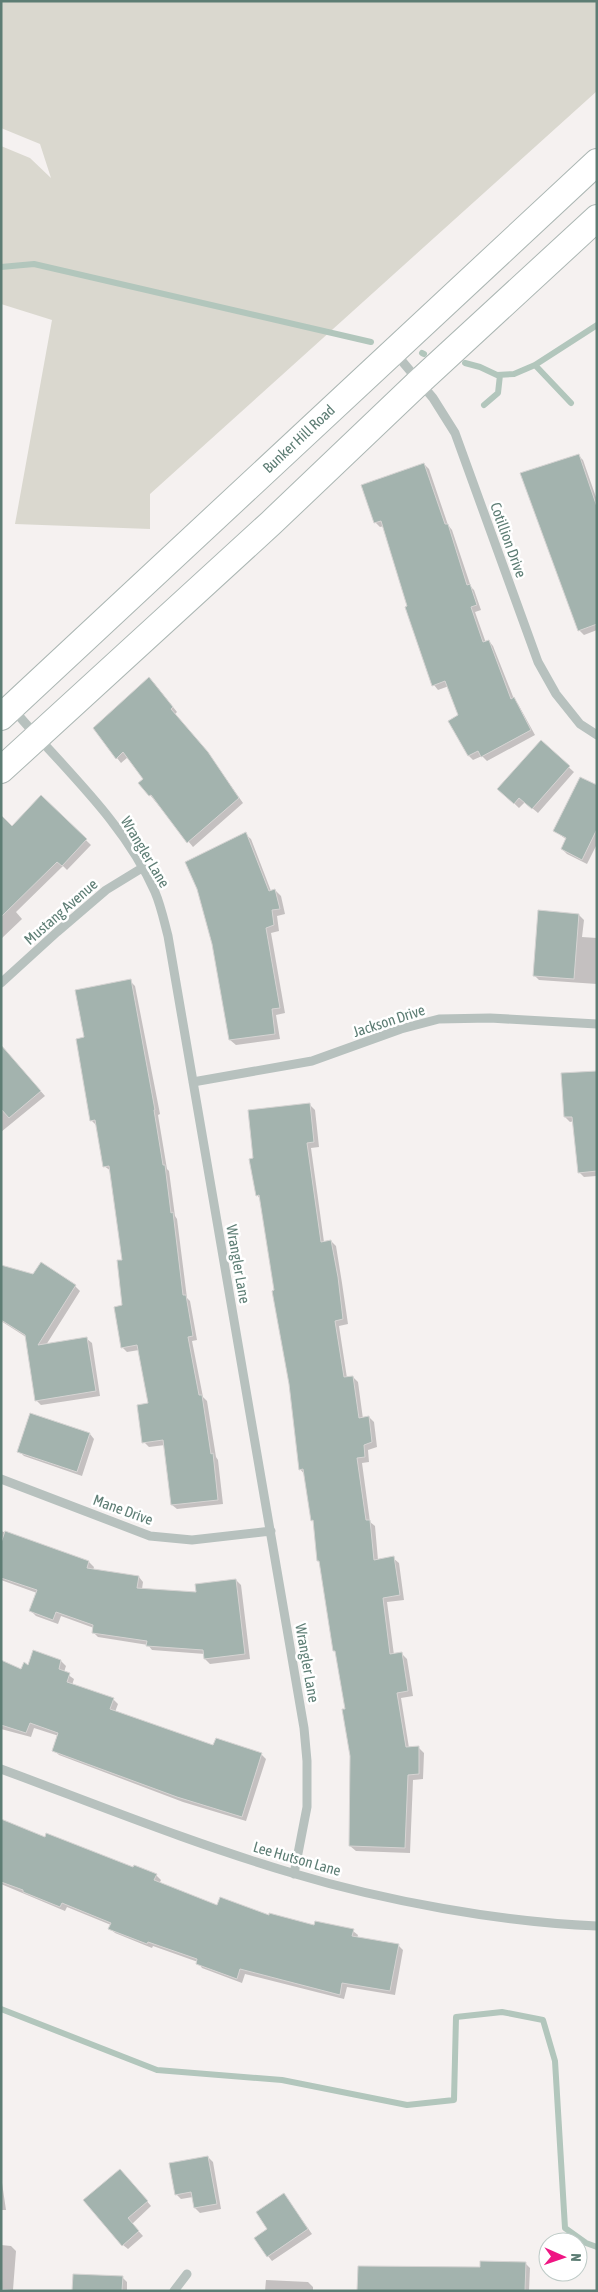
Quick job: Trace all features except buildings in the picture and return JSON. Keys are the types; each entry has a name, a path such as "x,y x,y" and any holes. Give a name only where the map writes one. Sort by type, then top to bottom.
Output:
{"main road":[{"name":"Bunker Hill Road","path":"6,712 597,162"},
{"path":"1,770 271,522 597,218"}],"street":[{"name":"Cotillion Drive","path":"394,352 436,403 455,433 538,662 562,702 580,724 597,735"},
{"name":"Wrangler Lane","path":"6,712 37,737 110,820 142,868 155,893 168,936 304,1728 307,1761 307,1807 294,1874"},
{"name":"Mustang Avenue","path":"1,983 56,932 106,890 142,868"},
{"name":"Jackson Drive","path":"193,1082 312,1062 374,1040 401,1028 439,1019 490,1018 597,1024"},
{"name":"Mane Drive","path":"1,1479 150,1536 192,1540 271,1531"},
{"name":"Lee Hutson Lane","path":"1,1769 205,1845 294,1874 392,1898 463,1911 560,1924 597,1926"},
{"path":"174,2291 187,2274"}],"shaded area":[{"path":"1,1 597,1 597,91 150,494 150,529 15,524 52,320 1,304 1,146 30,158 51,178 40,144 1,128"}],"waterway":[{"path":"1,267 34,264 371,342"},
{"path":"465,363 480,367 497,375 514,374 535,365 597,325"},
{"path":"535,365 571,403"},
{"path":"484,405 498,393 500,375"},
{"path":"1,2009 157,2070 282,2080 407,2105 454,2100 456,2017 502,2012 543,2020 555,2061 565,2228 586,2243 597,2247"}]}
